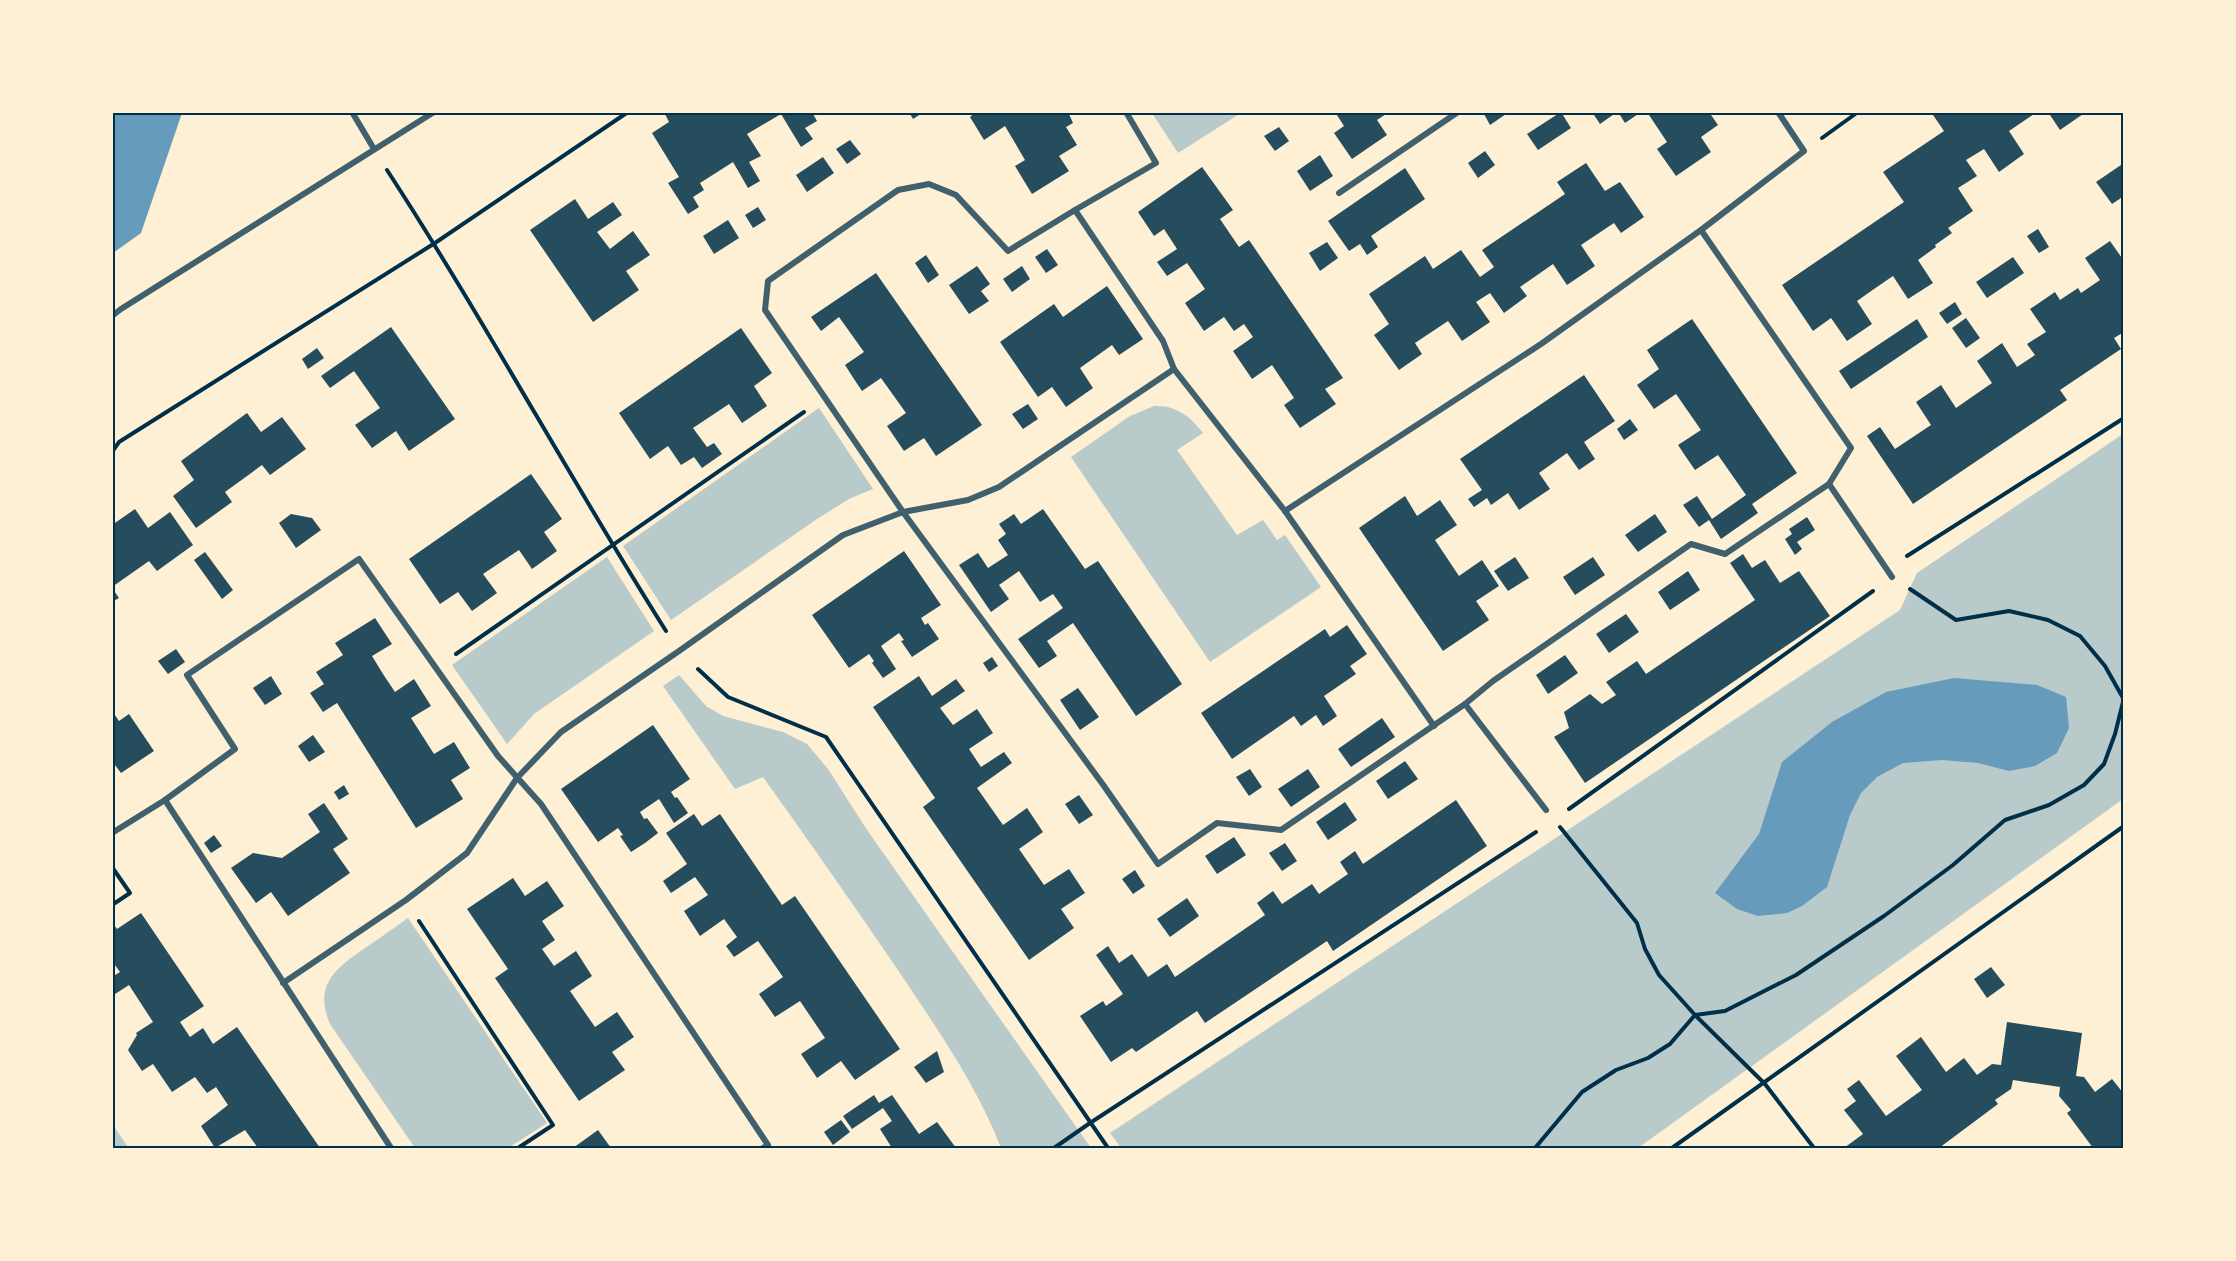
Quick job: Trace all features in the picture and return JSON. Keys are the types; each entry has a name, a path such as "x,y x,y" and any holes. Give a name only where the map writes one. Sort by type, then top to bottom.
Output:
{"street":[{"path":"352,112 374,149"},
{"path":"112,316 434,112"},
{"path":"1126,112 1156,163 1008,251 956,195 929,184 898,190 768,281 765,310 903,512 1104,786 1158,864 1217,823 1281,830 1434,726 1493,681 1691,544 1725,554 1829,484 1851,447 1701,230"},
{"path":"1339,193 1458,112"},
{"path":"1285,511 1541,344 1701,230 1804,151 1778,112"},
{"path":"1075,210 1163,341 1174,369 1285,511 1434,726"},
{"path":"283,983 406,900 467,852 517,778 561,732 843,535 903,512 968,500 999,487 1174,369"},
{"path":"1829,484 1892,577"},
{"path":"112,833 165,800 235,749 188,675 359,559 498,756 541,804 768,1145 763,1149"},
{"path":"1465,704 1546,810"},
{"path":"165,800 391,1149"}],"path":[{"path":"112,452 119,442 435,243 627,112"},
{"path":"1804,151 1858,112"},
{"path":"374,149 435,243 613,546 679,651 728,697 826,736 1107,1149"},
{"path":"436,668 824,398"},
{"path":"1054,1149 1090,1123 1554,820 1892,577 1906,557 2124,417"},
{"path":"1535,1149 1582,1092 1616,1070 1648,1058 1670,1044 1695,1016 1725,1011 1796,975 1953,865 2005,820 2049,805 2084,784 2104,764 2115,734 2123,698 2105,666 2080,636 2048,620 2009,611 1956,620 1892,577"},
{"path":"1546,810 1637,923 1645,949 1659,975 1695,1016 1766,1084 1814,1149"},
{"path":"1672,1149 2124,826"},
{"path":"112,867 130,893 112,905"},
{"path":"406,900 554,1125 518,1149"}],"shaded area":[{"path":"1152,113 1241,113 1178,153"},
{"path":"1154,406 1169,407 1182,413 1203,433 1177,450 1237,535 1263,520 1277,540 1285,535 1321,587 1210,662 1071,457 1130,416"},
{"path":"819,408 873,489 849,499 817,519 671,620 623,546"},
{"path":"2123,434 2123,799 1638,1148 1121,1148 1110,1133 1900,610 1917,573"},
{"path":"607,557 654,631 534,714 507,744 452,665"},
{"path":"679,675 706,706 723,716 783,732 807,744 828,769 867,830 1091,1148 1001,1148 970,1082 944,1040 763,777 735,789 663,686"},
{"path":"408,918 547,1123 508,1148 415,1148 330,1024 324,998 330,979 354,955"},
{"path":"113,1125 128,1147 113,1148"}],"water":[{"path":"113,112 182,113 141,233 113,253"},
{"path":"1954,678 2037,685 2066,697 2069,728 2057,753 2035,766 2009,771 1978,763 1942,760 1903,763 1877,777 1861,793 1850,815 1827,887 1802,906 1787,913 1758,916 1737,909 1715,893 1759,834 1782,762 1832,722 1886,692"}],"building":[{"path":"667,112 812,112 817,121 805,128 813,139 801,147 781,114 747,134 761,156 749,162 760,181 748,188 733,162 700,183 704,190 693,197 699,207 688,214 668,183 679,177 652,133 669,122 665,114"},
{"path":"909,112 924,112 913,119"},
{"path":"976,112 1068,112 1073,123 1066,127 1077,145 1059,156 1069,171 1032,194 1015,166 1025,160 1005,126 984,140 970,117"},
{"path":"1335,112 1389,112 1377,120 1387,135 1352,159 1334,133 1344,126"},
{"path":"1509,112 1490,125 1484,114"},
{"path":"1561,112 1571,128 1538,150 1527,134"},
{"path":"1592,112 1617,112 1600,124"},
{"path":"1618,112 1641,112 1625,123"},
{"path":"1647,112 1709,112 1718,125 1701,137 1711,152 1676,176 1657,149 1667,142"},
{"path":"1937,112 2037,112 2009,131 2024,154 1999,172 1984,149 1966,160 1977,176 1958,188 1973,211 1948,228 1952,233 1918,260 1933,283 1908,299 1893,276 1857,301 1872,324 1847,341 1831,318 1813,331 1782,285 1904,202 1883,172 1944,131 1933,115"},
{"path":"2048,112 2086,112 2060,130"},
{"path":"1279,127 1289,141 1275,151 1264,136"},
{"path":"850,140 861,154 847,164 836,149"},
{"path":"1485,151 1495,165 1478,178 1468,163"},
{"path":"1320,155 1333,176 1310,191 1297,171"},
{"path":"823,157 834,173 807,192 796,175"},
{"path":"1586,163 1605,191 1620,182 1644,217 1621,233 1614,223 1581,245 1595,266 1567,285 1553,264 1520,287 1527,296 1504,313 1490,293 1476,302 1490,322 1462,341 1448,321 1415,343 1422,354 1399,370 1374,335 1389,324 1369,294 1425,256 1433,269 1461,250 1480,277 1494,267 1482,250 1565,194 1557,182"},
{"path":"2121,165 2124,168 2124,196 2112,204 2096,182"},
{"path":"1202,167 1233,210 1220,219 1239,247 1249,240 1343,378 1325,389 1336,404 1300,428 1284,405 1294,398 1272,365 1252,379 1233,351 1253,337 1244,324 1234,331 1224,317 1204,331 1185,303 1205,289 1187,263 1167,276 1157,262 1177,249 1164,229 1154,236 1138,212"},
{"path":"1405,168 1425,199 1371,236 1378,247 1367,255 1360,244 1349,251 1328,221"},
{"path":"575,199 588,219 613,202 622,215 597,232 610,249 633,231 650,255 626,271 639,290 593,322 530,230"},
{"path":"758,207 766,220 753,228 745,215"},
{"path":"728,220 739,238 714,254 703,236"},
{"path":"2038,229 2049,247 2039,253 2027,236"},
{"path":"2110,241 2124,261 2124,332 2114,338 2121,349 2060,390 2067,400 1913,504 1867,436 1880,427 1895,449 1931,425 1916,402 1941,385 1956,408 1992,383 1977,361 2002,343 2017,367 2035,355 2027,344 2046,332 2030,309 2055,292 2060,300 2078,288 2081,293 2100,280 2085,258"},
{"path":"1327,242 1338,258 1320,271 1309,253"},
{"path":"1047,249 1058,265 1046,273 1035,257"},
{"path":"926,255 939,275 928,283 915,263"},
{"path":"2013,257 2024,273 1987,298 1976,282"},
{"path":"977,266 990,284 981,291 989,301 969,314 949,285"},
{"path":"1022,266 1030,279 1012,292 1003,279"},
{"path":"876,273 982,425 936,456 924,438 904,451 887,426 906,413 881,378 862,391 845,365 864,352 839,317 821,331 811,317"},
{"path":"1107,286 1143,339 1119,355 1112,345 1080,368 1093,388 1066,407 1052,387 1038,397 1000,342 1054,304 1063,317"},
{"path":"1955,302 1962,314 1947,324 1939,313"},
{"path":"1966,318 1980,338 1966,348 1952,328"},
{"path":"1692,319 1797,473 1752,504 1758,513 1721,539 1709,520 1699,527 1683,505 1697,496 1712,519 1746,495 1718,455 1695,470 1678,445 1701,430 1676,394 1654,409 1637,385 1659,369 1647,350"},
{"path":"1917,319 1928,337 1851,389 1839,371"},
{"path":"391,327 455,419 409,451 396,431 372,448 355,425 380,408 354,371 330,388 321,376"},
{"path":"741,328 772,373 754,386 767,406 742,423 729,404 693,428 707,447 714,443 722,454 702,468 694,457 681,465 668,446 650,459 619,413"},
{"path":"317,348 324,358 308,369 302,359"},
{"path":"1584,375 1615,421 1584,442 1595,459 1579,470 1567,453 1539,473 1550,489 1519,510 1508,493 1491,505 1487,498 1474,507 1468,499 1482,490 1460,459"},
{"path":"1028,404 1038,419 1023,429 1012,414"},
{"path":"247,413 261,432 282,417 306,449 270,475 262,465 225,492 232,502 196,528 173,496 194,480 181,461"},
{"path":"1630,419 1638,430 1624,440 1617,429"},
{"path":"531,474 562,519 544,532 557,551 532,569 519,550 483,574 497,593 472,611 458,592 440,604 409,559"},
{"path":"1405,496 1417,516 1440,500 1457,525 1435,540 1459,576 1482,560 1499,586 1476,601 1489,620 1443,651 1359,528"},
{"path":"135,509 148,528 170,512 193,545 157,571 149,561 112,587 112,525"},
{"path":"1043,509 1085,569 1098,561 1182,684 1136,716 1073,623 1047,641 1057,656 1039,668 1018,639 1063,608 1053,594 1040,602 1019,571 999,585 1009,599 991,612 959,565 978,553 988,568 1008,555 998,540 1006,534 999,524 1014,514 1021,524"},
{"path":"291,514 312,518 321,530 296,548 279,523"},
{"path":"1655,514 1667,532 1638,552 1625,535"},
{"path":"1807,517 1815,530 1797,542 1802,549 1795,555 1785,539 1792,534 1789,529"},
{"path":"904,551 941,605 921,618 925,625 928,623 939,639 912,657 901,641 904,640 899,633 881,646 896,669 883,678 872,663 874,661 869,654 849,668 812,615"},
{"path":"205,552 233,590 222,599 194,560"},
{"path":"1743,554 1752,568 1765,560 1780,583 1799,571 1830,616 1585,783 1554,737 1569,728 1564,712 1590,694 1602,704 1616,695 1606,682 1637,661 1646,674 1755,600 1730,563"},
{"path":"1515,557 1529,578 1508,591 1494,571"},
{"path":"1593,557 1605,575 1575,595 1563,577"},
{"path":"1688,571 1700,590 1670,610 1658,592"},
{"path":"112,588 119,598 112,602"},
{"path":"1626,614 1639,632 1609,653 1596,634"},
{"path":"375,618 392,644 372,656 383,674 395,692 414,679 431,706 411,718 434,754 454,742 470,768 451,780 463,799 416,828 337,703 323,712 310,693 324,684 316,672 343,655 335,643"},
{"path":"1347,625 1367,654 1350,666 1356,674 1324,696 1337,716 1323,726 1316,715 1301,726 1294,716 1232,759 1201,713 1325,629 1330,637"},
{"path":"176,649 185,662 168,674 158,661"},
{"path":"1565,655 1578,673 1548,694 1536,675"},
{"path":"992,657 998,666 989,672 983,663"},
{"path":"271,676 282,694 265,705 253,688"},
{"path":"919,676 932,696 956,679 965,691 940,708 953,725 977,709 993,733 969,749 981,767 1004,752 1012,763 977,788 1003,825 1027,808 1043,832 1019,849 1044,885 1069,869 1085,893 1061,909 1074,928 1029,960 923,807 935,798 873,707"},
{"path":"1078,688 1099,717 1080,730 1060,700"},
{"path":"112,711 119,721 129,714 154,751 121,773 112,761"},
{"path":"1382,718 1395,737 1351,767 1338,749"},
{"path":"653,725 690,779 671,792 688,813 674,823 659,799 640,812 658,833 645,843 631,852 620,836 623,835 618,828 598,842 561,789"},
{"path":"313,735 325,752 309,762 298,746"},
{"path":"1405,761 1418,779 1388,799 1376,781"},
{"path":"1250,769 1262,787 1249,796 1236,777"},
{"path":"1308,769 1320,787 1291,807 1278,789"},
{"path":"344,785 349,794 339,800 334,792"},
{"path":"1079,795 1093,815 1079,824 1065,804"},
{"path":"1456,800 1487,846 1333,951 1327,941 1205,1023 1197,1011 1136,1052 1132,1048 1111,1062 1080,1016 1103,1001 1106,1006 1123,994 1096,955 1108,946 1119,963 1132,954 1148,977 1167,964 1175,977 1265,915 1257,903 1273,891 1282,904 1312,884 1319,894 1348,874 1340,862 1355,851 1363,864"},
{"path":"1345,802 1357,820 1328,840 1316,822"},
{"path":"324,803 348,839 333,849 350,873 288,916 271,892 256,903 231,868 253,853 282,858 320,832 308,814"},
{"path":"694,814 702,826 720,814 782,905 795,896 900,1049 855,1080 841,1061 817,1078 801,1054 825,1038 800,1001 775,1017 759,994 783,977 758,941 734,957 726,946 737,937 724,919 700,936 684,911 708,895 695,877 671,893 663,881 687,864 666,833"},
{"path":"214,835 222,846 211,853 204,843"},
{"path":"1234,837 1246,855 1217,874 1205,856"},
{"path":"1285,843 1297,861 1282,871 1269,853"},
{"path":"1135,870 1145,886 1133,894 1122,879"},
{"path":"513,878 525,896 547,881 564,906 542,921 555,940 542,949 554,966 576,951 592,976 570,991 595,1027 617,1012 634,1037 612,1052 625,1070 579,1101 495,978 508,969 467,909"},
{"path":"1187,898 1199,916 1170,937 1157,919"},
{"path":"141,913 204,1006 180,1022 190,1037 203,1028 213,1044 237,1027 320,1148 258,1148 245,1130 215,1148 201,1126 228,1105 216,1087 207,1093 195,1077 172,1092 153,1064 142,1071 128,1050 136,1033 153,1022 129,985 112,996 112,977 120,972 112,961 112,922 117,929"},
{"path":"1991,967 2005,985 1987,998 1974,979"},
{"path":"2007,1022 2082,1033 2076,1076 2084,1077 2095,1092 2112,1079 2124,1094 2124,1148 2093,1148 2067,1113 2071,1110 2059,1096 2060,1087 2013,1080 2011,1089 1995,1100 1998,1104 1939,1148 1844,1148 1863,1134 1844,1110 1856,1101 1847,1089 1859,1080 1886,1116 1922,1090 1896,1056 1921,1037 1946,1072 1964,1058 1977,1075 1992,1064 2001,1065"},
{"path":"937,1051 944,1072 926,1083 914,1067"},
{"path":"874,1095 879,1103 892,1095 919,1134 937,1122 956,1148 892,1148 880,1129 892,1121 883,1108 852,1129 843,1116"},
{"path":"841,1120 850,1132 833,1145 824,1132"},
{"path":"598,1130 611,1148 573,1148"}]}
